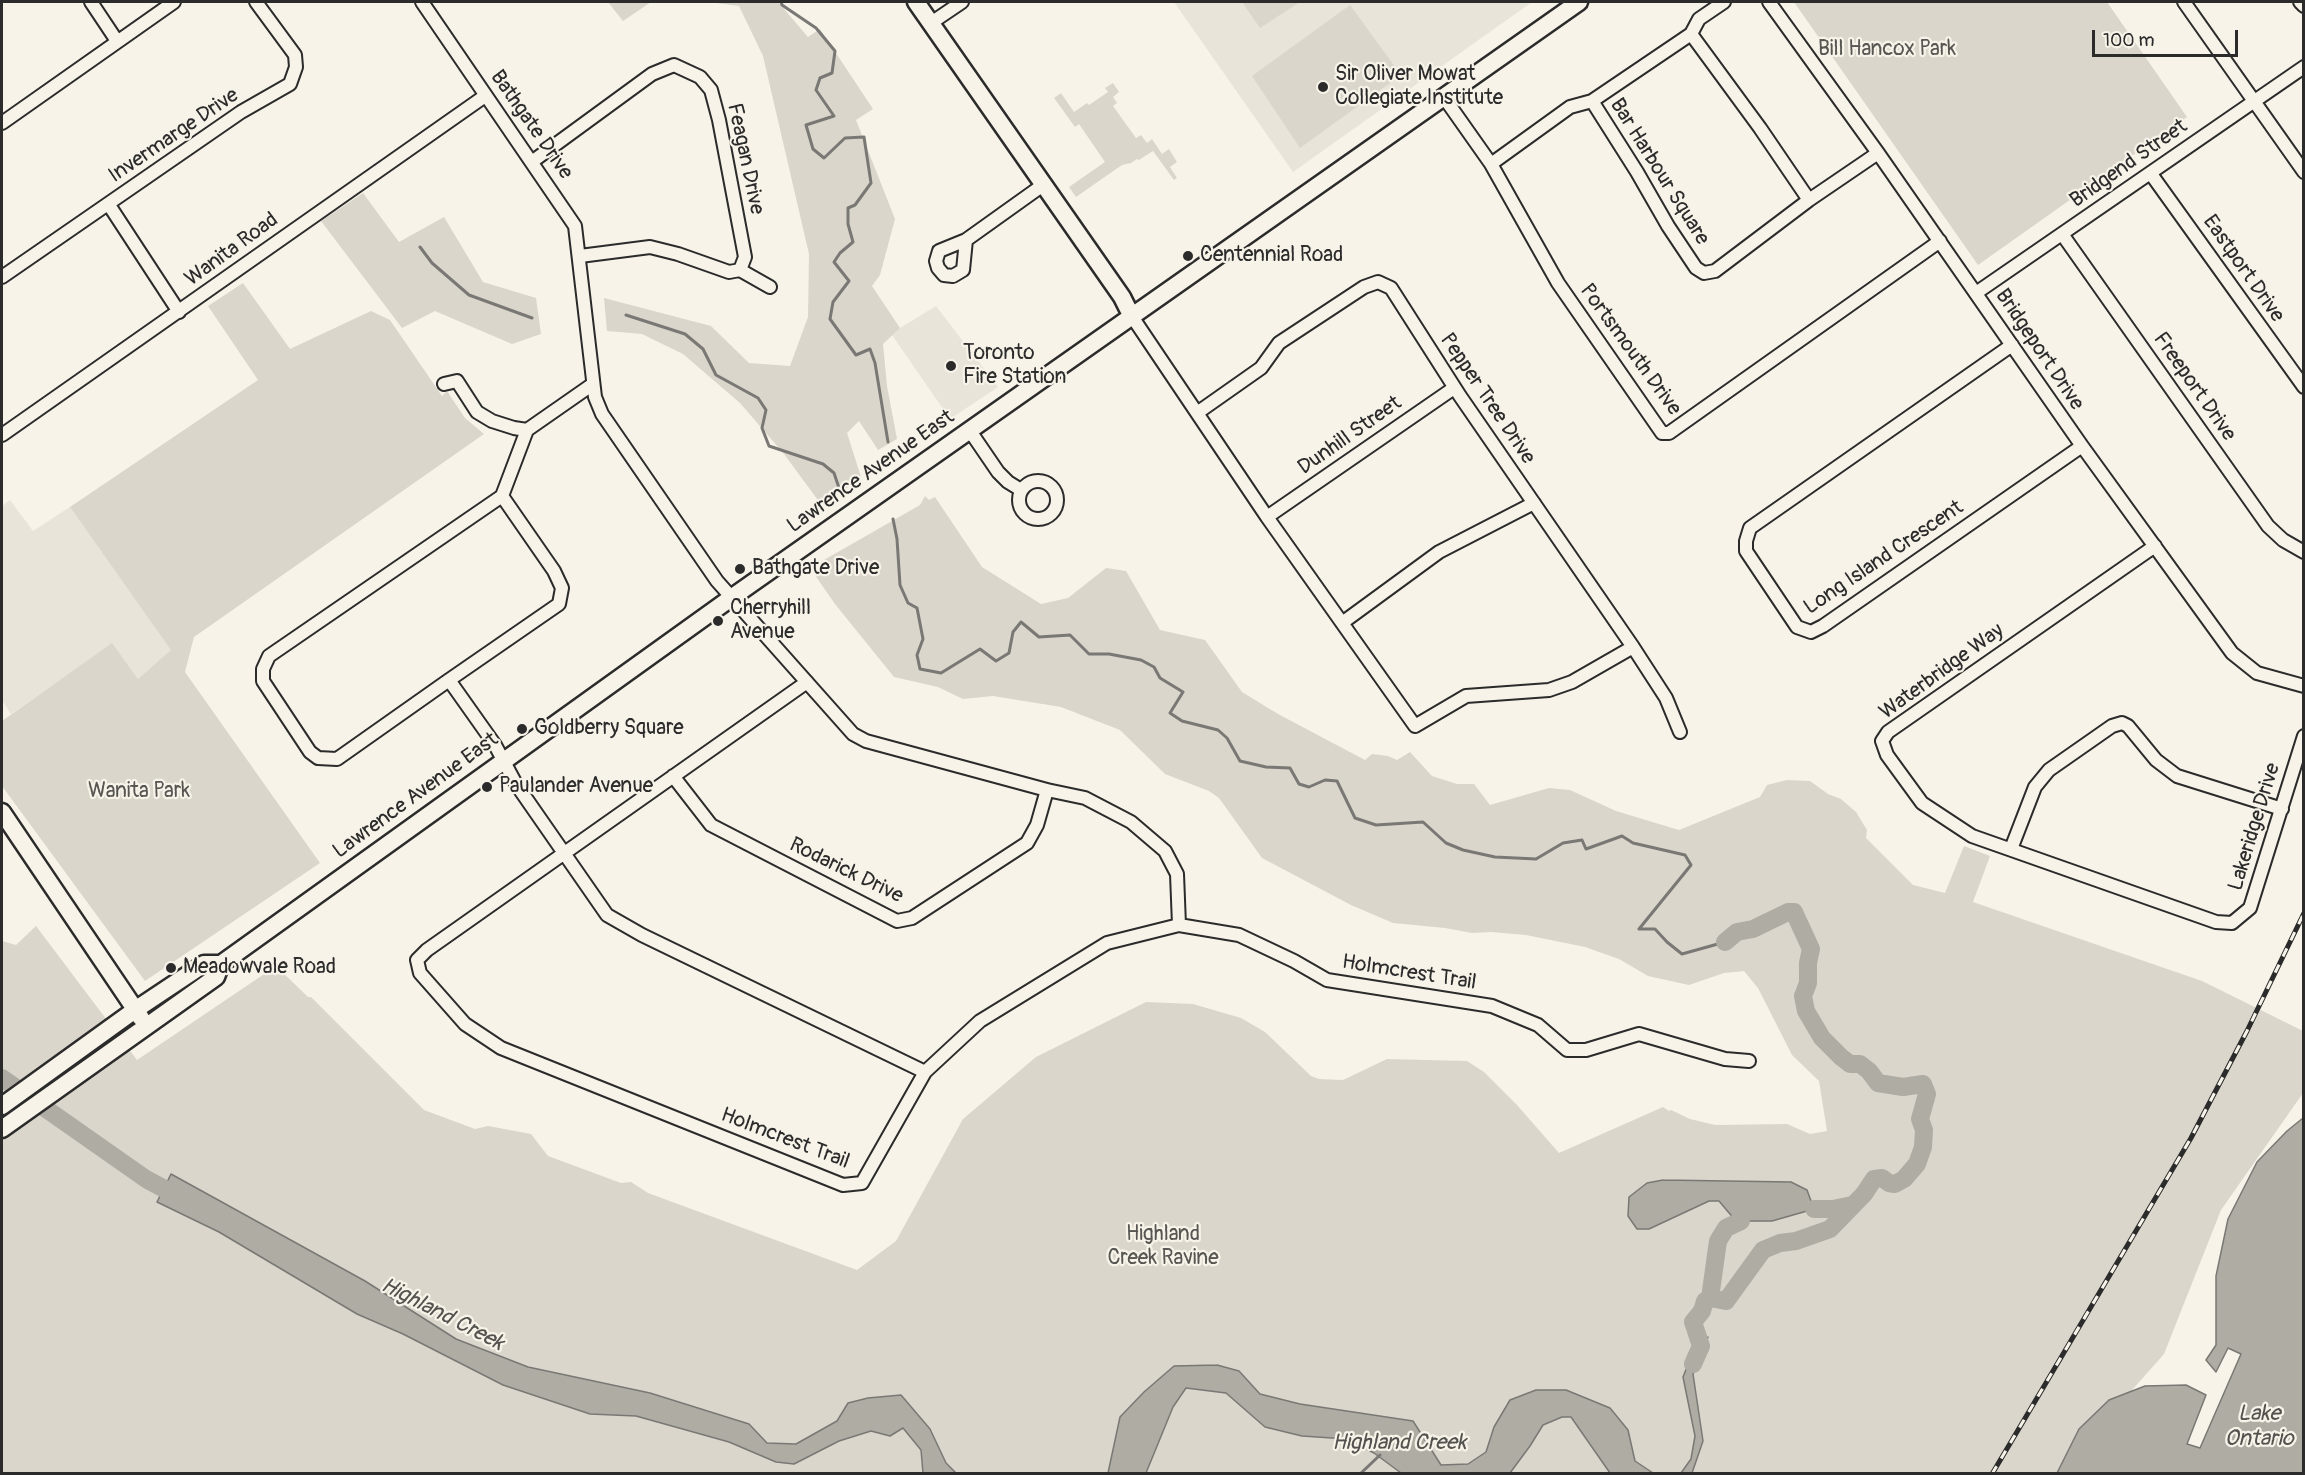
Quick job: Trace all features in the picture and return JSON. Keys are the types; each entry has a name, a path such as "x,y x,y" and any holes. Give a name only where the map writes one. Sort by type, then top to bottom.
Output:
{"main road":[{"path":"916,2 1116,288 1131,315"},
{"name":"Lawrence Avenue East","path":"2,1129 216,977 221,964 731,598 1579,2"},
{"path":"2,812 146,1026"},
{"name":"Lawrence Avenue East","path":"2,1106 135,1010 204,964 221,964"}],"street":[{"path":"91,2 117,41"},
{"path":"2,123 174,2"},
{"name":"Invermarge Drive","path":"2,277 241,112 290,84 296,67 296,55 256,2"},
{"name":"Bathgate Drive","path":"422,2 576,226 593,384 595,397 602,414 731,598"},
{"path":"931,23 962,2"},
{"name":"Bar Harbour Square","path":"1724,2 1700,19 1691,34 1592,101 1696,268 1704,273 1715,272 1809,201 1878,153"},
{"name":"Bridgeport Drive","path":"1769,2 1878,153 2082,446 2232,653 2257,673 2304,686"},
{"path":"2184,2 2304,172"},
{"path":"2300,2 2304,6"},
{"path":"1691,34 1760,128 1809,201"},
{"name":"Feagan Drive","path":"533,161 652,74 674,65 700,77 711,90 719,120 746,258 740,270"},
{"name":"Bridgend Street","path":"1976,293 2304,67"},
{"name":"Wanita Road","path":"2,435 485,96"},
{"name":"Portsmouth Drive","path":"1443,96 1491,164 1558,283 1662,433 1669,433 1940,241"},
{"path":"1491,164 1570,107 1592,101"},
{"name":"Eastport Drive","path":"2151,174 2304,387"},
{"path":"966,240 1043,185"},
{"path":"109,204 179,312"},
{"name":"Freeport Drive","path":"2062,234 2268,526 2283,540 2304,552"},
{"path":"580,256 650,247 729,272 740,270 770,287"},
{"name":"Pepper Tree Drive","path":"1197,413 1261,368 1279,343 1364,287 1378,282 1391,288 1454,388 1633,647 1666,698 1680,732"},
{"path":"1131,315 1267,517 1414,726 1466,696 1548,690 1572,682 1633,647"},
{"name":"Long Island Crescent","path":"2012,345 1750,528 1746,551 1797,627 1811,632 1823,626 2082,446"},
{"path":"444,384 457,381 477,412 492,421 527,430"},
{"path":"502,496 554,571 562,588 559,604 337,759 318,758 310,752 263,681 263,669 269,656 502,496 527,430 593,384"},
{"name":"Dunhill Street","path":"1267,517 1454,388"},
{"path":"970,431 998,472 1021,490"},
{"path":"1342,623 1439,552 1534,503"},
{"name":"Waterbridge Way","path":"2155,546 1888,732 1882,741 1887,755 1923,803 1972,836 2216,922 2232,923"},
{"path":"731,598 853,734 866,741 1047,790 1085,798 1131,822 1165,851 1177,874 1179,925"},
{"path":"449,680 495,745 502,762 607,915 642,935 925,1072"},
{"name":"Holmcrest Trail","path":"807,682 427,950 417,960 420,973 465,1024 501,1048 843,1185 862,1183 925,1072 980,1021 1107,943 1179,925 1239,935 1294,961 1327,980 1492,1006 1538,1025 1568,1050 1586,1050 1639,1034 1725,1059 1749,1061"},
{"path":"2011,849 2035,787 2049,770 2112,726 2122,723 2128,726 2156,760 2177,776 2282,809"},
{"name":"Lakeridge Drive","path":"2232,923 2250,908 2304,736"},
{"name":"Rodarick Drive","path":"673,776 711,825 897,921 912,918 1027,843 1037,825 1047,790"}],"shaded area":[{"name":"Sir Oliver Mowat Collegiate Institute","path":"1174,2 1532,2 1293,172"},
{"path":"936,306 998,387 950,419 892,335"},
{"path":"10,500 33,531 70,507 172,650 138,679 112,644 11,714 2,700 2,506"}],"green space":[{"path":"608,2 651,2 623,21"},
{"path":"708,2 778,2 808,37 820,29 873,109 856,120 895,219 880,275 872,286 900,328 883,344 887,386 897,439 878,450 859,421 847,433 861,477 823,507 784,454 740,403 683,354 642,334 607,331 604,298 711,326 749,363 790,366 808,317 809,254 763,56 739,6"},
{"path":"1242,2 1300,2 1260,28"},
{"name":"Bill Hancox Park","path":"1794,2 2107,2 2187,117 1978,265"},
{"path":"1350,5 1401,75 1300,148 1252,76"},
{"path":"1113,83 1119,92 1113,97 1117,103 1113,106 1136,138 1141,135 1147,143 1152,139 1162,154 1169,149 1177,162 1170,167 1177,178 1174,180 1153,151 1139,160 1122,165 1076,197 1069,187 1105,162 1079,124 1075,127 1054,98 1061,93 1074,112 1108,92 1105,88"},
{"path":"363,193 399,242 444,217 483,282 536,298 541,334 512,344 435,311 402,328 321,221"},
{"name":"Wanita Park","path":"243,283 290,349 371,311 390,320 442,396 447,391 465,418 484,434 194,637 185,672 320,863 145,981 2,786 2,721 112,643 138,679 171,650 70,507 258,380 208,306"},
{"name":"Highland Creek Ravine","path":"925,496 929,500 935,497 982,567 1041,604 1068,598 1106,568 1126,571 1160,630 1205,640 1242,692 1278,714 1365,760 1372,754 1397,760 1410,752 1432,776 1457,784 1474,784 1490,805 1549,788 1570,790 1616,811 1679,830 1760,797 1767,785 1787,780 1810,781 1828,794 1841,799 1856,812 1867,830 1866,838 1913,885 1945,893 1964,846 1990,856 1973,902 2202,981 2303,1031 2303,1093 2221,1210 2164,1354 2086,1442 2071,1473 2,1473 2,941 16,945 36,926 137,1060 276,966 308,997 311,997 424,1110 475,1129 488,1126 531,1134 548,1156 621,1183 631,1182 648,1193 857,1270 896,1241 963,1119 1036,1057 1146,1002 1193,1004 1241,1018 1265,1032 1311,1076 1319,1079 1343,1080 1387,1059 1467,1061 1484,1072 1517,1105 1559,1153 1663,1107 1690,1119 1715,1125 1787,1124 1810,1134 1827,1131 1819,1081 1792,1055 1758,988 1744,971 1724,973 1689,985 1648,976 1619,959 1585,947 1526,935 1472,933 1393,923 1351,905 1262,858 1219,798 1209,791 1165,774 1120,730 1061,707 993,696 963,699 938,687 894,677 835,604 810,568 920,505"}],"water":[{"name":"Lake Ontario","path":"2303,1118 2303,1473 2057,1473 2079,1429 2109,1400 2145,1386 2186,1385 2206,1395 2187,1444 2200,1448 2241,1354 2228,1348 2216,1372 2206,1360 2216,1345 2216,1276 2228,1219 2257,1162"},
{"name":"Highland Creek","path":"171,1174 365,1281 456,1339 528,1367 650,1393 749,1424 767,1443 796,1444 837,1421 848,1403 868,1398 901,1395 930,1429 946,1463 956,1473 923,1473 921,1450 903,1428 890,1436 871,1431 839,1441 794,1464 776,1462 729,1442 636,1416 590,1414 503,1385 403,1334 357,1314 219,1232 157,1202"},
{"path":"1663,1180 1791,1182 1807,1190 1814,1209 1772,1221 1741,1221 1735,1220 1719,1201 1709,1201 1649,1229 1637,1229 1628,1216 1629,1197 1647,1183"},
{"path":"1708,1337 1693,1374 1703,1441 1692,1473 1681,1473 1691,1459 1695,1436 1683,1377 1695,1347"},
{"name":"Highland Creek","path":"1217,1365 1239,1371 1260,1394 1300,1404 1413,1421 1441,1465 1468,1464 1486,1452 1494,1427 1510,1400 1536,1390 1566,1390 1610,1408 1628,1430 1635,1461 1653,1473 1610,1473 1571,1417 1562,1417 1543,1425 1510,1473 1401,1473 1374,1453 1347,1439 1302,1436 1265,1427 1226,1393 1186,1388 1173,1407 1146,1473 1108,1473 1120,1417 1144,1392 1174,1366"}],"waterway":[{"path":"781,2 782,5 816,28 835,51 832,73 820,78 816,90 834,116 806,125 813,149 824,158 845,138 864,137 871,183 855,205 848,208 848,224 853,242 840,253 834,262 849,281 833,302 830,319 856,355 870,349 875,363 888,442"},
{"path":"420,247 432,263 469,295 532,318"},
{"path":"626,315 685,334 703,349 716,375 758,398 766,410 762,428 769,446 823,464 834,473 839,488"},
{"path":"893,519 897,539 900,585 908,603 917,608 923,639 917,655 920,669 941,673 980,649 996,661 1009,653 1013,632 1021,622 1039,637 1070,635 1089,654 1109,654 1141,660 1154,667 1160,678 1183,692 1170,713 1182,721 1218,730 1227,738 1240,761 1266,767 1290,768 1299,784 1309,787 1325,780 1337,781 1355,818 1376,825 1423,822 1446,843 1463,850 1495,857 1536,859 1563,843 1582,840 1586,849 1622,836 1633,843 1685,855 1691,865 1639,929 1655,929 1682,954 1725,942"},
{"path":"1693,1364 1701,1346 1693,1322 1702,1311 1705,1301 1710,1298 1726,1301 1763,1250 1830,1229 1864,1194 1874,1179 1882,1178 1895,1184 1904,1179 1917,1164 1923,1147 1924,1130 1920,1119 1927,1094 1923,1084 1903,1087 1878,1083 1860,1064 1850,1064 1841,1057 1822,1038 1806,1011 1803,996 1808,983 1811,949 1794,912 1788,912 1753,929 1737,932 1725,942"},
{"name":"Highland Creek","path":"2,1078 146,1179 185,1200"},
{"path":"1814,1209 1833,1209 1852,1205"},
{"path":"1710,1298 1718,1241 1726,1228 1741,1221"},
{"path":"1360,1474 1380,1455"}],"railway":[{"path":"1992,1474 2191,1138 2247,1031 2304,913"}],"place":[{"name":"Sir Oliver Mowat Collegiate Institute","path":"1323,87"},
{"name":"Centennial Road","path":"1188,256"},
{"name":"Toronto Fire Station","path":"951,366"},
{"name":"Bathgate Drive","path":"740,569"},
{"name":"Cherryhill Avenue","path":"718,621"},
{"name":"Goldberry Square","path":"522,729"},
{"name":"Paulander Avenue","path":"487,787"},
{"name":"Meadowvale Road","path":"171,968"}]}
